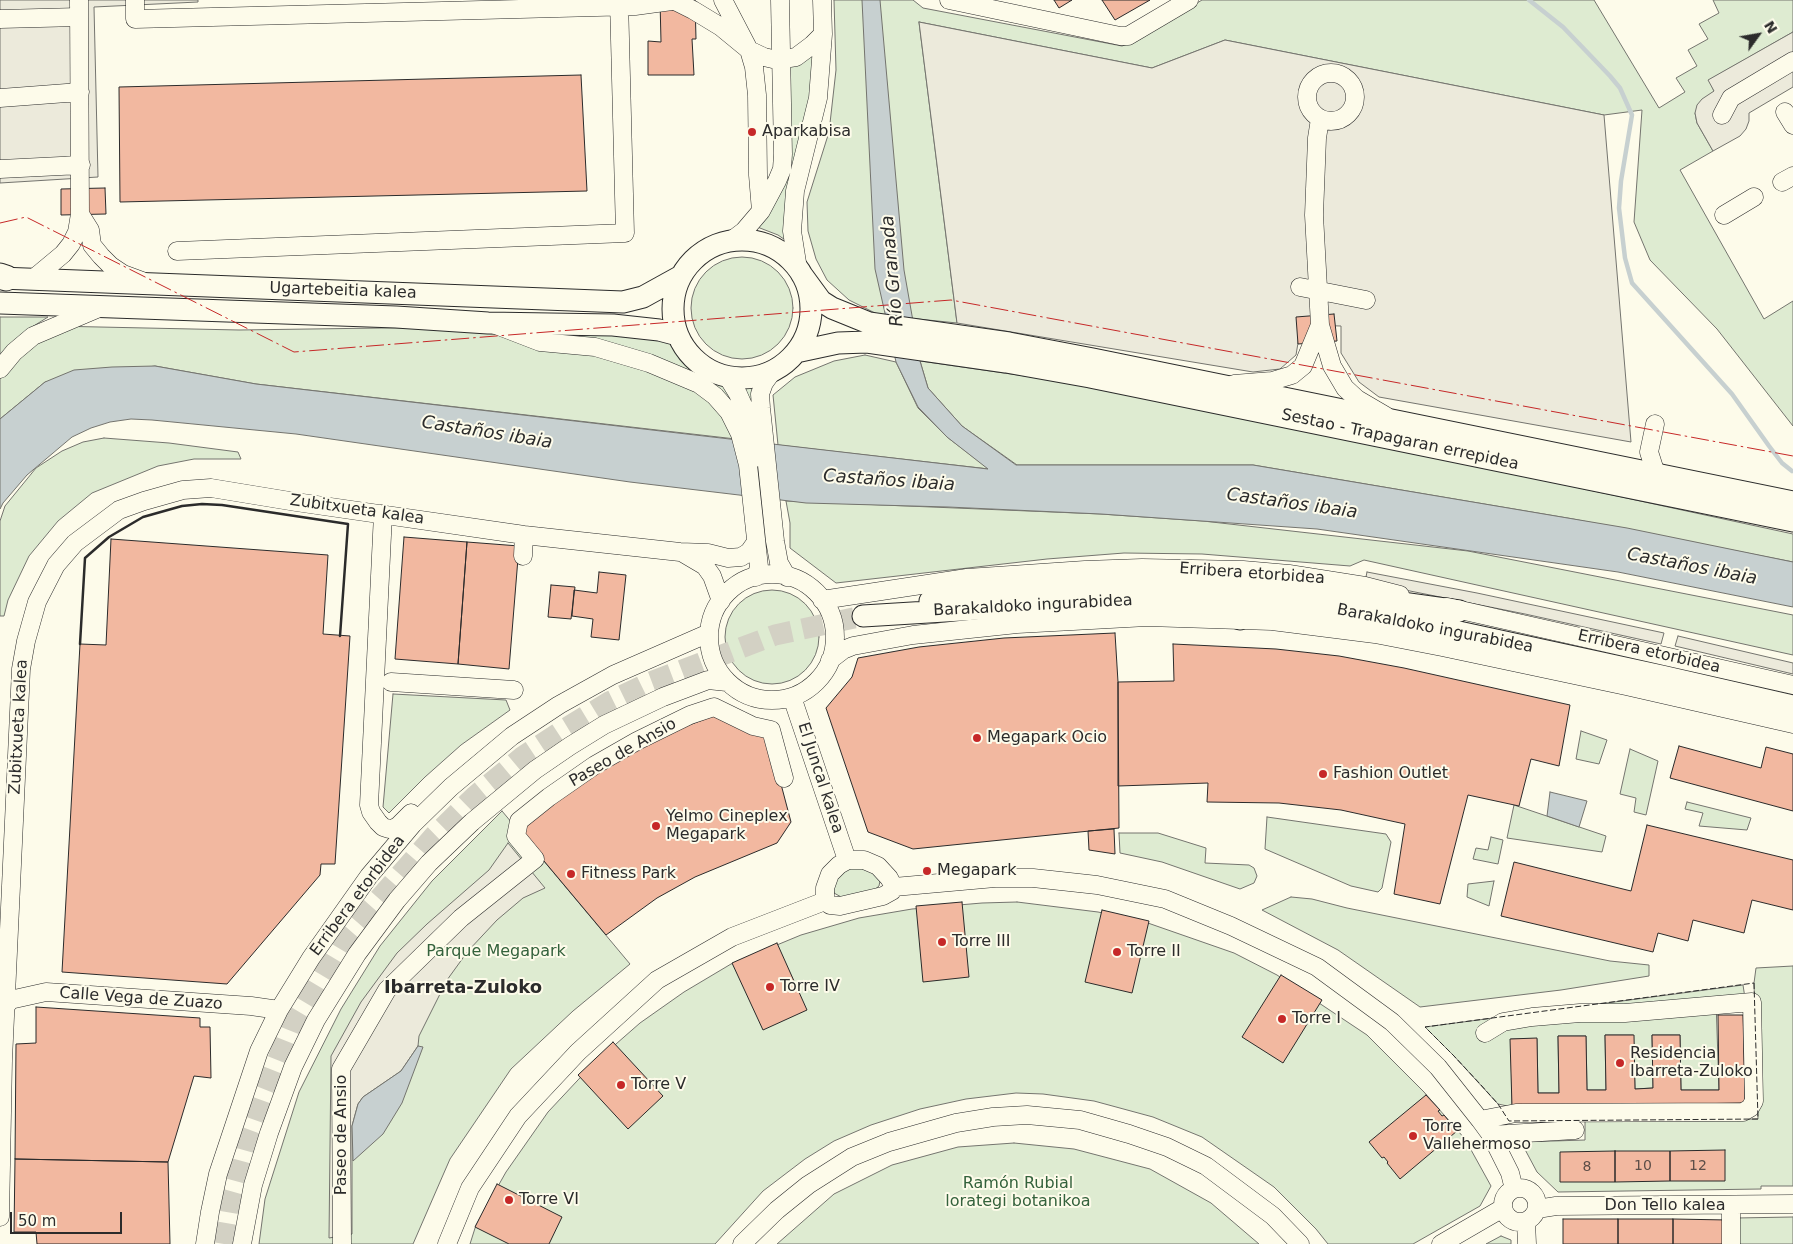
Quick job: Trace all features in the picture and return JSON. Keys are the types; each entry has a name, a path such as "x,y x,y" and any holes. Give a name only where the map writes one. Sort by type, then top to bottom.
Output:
{"main road":[{"path":"800,272 808,290 811,307 810,323 805,338 796,352 789,360 772,372 752,378 739,378 714,372 701,365 692,356 678,335 674,321 675,290 681,276 690,263 702,252 716,244 732,240 747,240 762,243 782,253 800,272 821,301 868,332 1007,353"},
{"name":"Ugartebeitia kalea","path":"2,277 623,302 644,297 681,276"},
{"name":"Ugartebeitia kalea","path":"0,303 396,317 488,323 613,326 659,330 678,335"},
{"path":"796,352 838,343 868,332"},
{"name":"Sestao - Trapagaran errepidea","path":"1007,353 1222,385 1793,502"},
{"name":"Sestao - Trapagaran errepidea","path":"1007,353 1158,391 1793,521"},
{"name":"Barakaldoko ingurabidea","path":"1459,611 1288,587 1182,582 1082,584 972,592 863,616 1141,599 1296,605 1382,617 1604,663 1793,706"},
{"path":"1191,600 1240,619"}],"street":[{"path":"135,0 135,20 677,1 721,27 749,50 764,58 781,60 796,57 823,34"},
{"path":"724,0 749,50 754,67 758,94 758,175 761,211"},
{"path":"732,240 744,231 761,211 782,169 780,0"},
{"path":"800,272 792,231 795,191 818,98 823,34 822,0"},
{"path":"949,0 1120,36 1128,36 1189,0"},
{"path":"1160,18 1165,5 1164,0"},
{"path":"177,251 625,233 619,3"},
{"path":"0,19 79,9 81,164 80,214 77,232 63,254 33,279"},
{"path":"1722,115 1731,98 1793,61"},
{"path":"0,98 80,92"},
{"path":"1320,119 1317,138 1314,215 1320,325 1332,366 1346,388 1357,399 1390,419"},
{"path":"0,169 81,164"},
{"path":"1724,214 1754,198"},
{"path":"80,214 90,230 92,245 101,256 123,274 150,284"},
{"path":"1300,287 1366,300"},
{"path":"0,369 14,352 33,336 102,306"},
{"path":"488,323 540,342 595,347 649,363 699,384 715,396 729,412 740,434 748,465 759,567 756,577"},
{"path":"1222,385 1272,381 1292,375 1302,366 1320,325"},
{"path":"772,372 764,383 760,394 760,401 775,541 779,563 787,577"},
{"path":"727,376 738,394 750,421 754,453 748,465"},
{"path":"1655,424 1649,452 1656,474"},
{"path":"1632,469 1649,452"},
{"name":"Zubitxueta kalea","path":"0,1218 3,1060 21,669 26,640 37,602 56,565 75,543 119,510 183,490 211,488 524,535 680,552 708,553 735,558 749,552 756,542"},
{"path":"384,514 369,805 371,812 383,827 394,828 446,779 484,748 512,736"},
{"path":"523,556 524,535"},
{"name":"Zubitxueta kalea","path":"680,552 705,566 712,576 721,601"},
{"name":"Erribera etorbidea","path":"822,600 949,581 1085,570 1180,568 1289,574 1365,586 1459,611 1793,685"},
{"path":"772,575 787,577 807,585 822,600 830,614 834,629 834,645 824,672 816,683 805,691 781,700 758,699 747,695 727,682 717,667 711,651 709,633 715,611 721,601 736,586 756,577 772,575"},
{"path":"830,660 843,650 853,646 913,635 962,629 1063,620 1121,618 1240,619 1311,625 1375,634 1544,668 1793,724"},
{"name":"Erribera etorbidea","path":"205,1244 210,1212 227,1144 257,1053 279,1010 311,958 353,897 413,824 451,787 512,736 560,705 613,675 709,633"},
{"name":"Erribera etorbidea","path":"242,1244 253,1185 269,1132 293,1067 316,1020 357,954 397,900 429,863 472,822 535,770 570,746 604,725 663,697 708,680 727,682"},
{"path":"391,682 514,690"},
{"name":"El Juncal kalea","path":"792,697 846,860"},
{"name":"Paseo de Ansio","path":"342,1244 341,1069 387,990 461,918 535,859 516,836 519,821 594,765 681,719 714,708 753,726 771,730 784,778"},
{"path":"825,901 825,888 830,874 846,860 857,859 878,866 894,887"},
{"path":"825,901 830,905 840,906 883,896 892,891 894,887 995,878 1033,878 1097,886 1164,899 1231,926 1317,967 1392,1022 1438,1067 1491,1135 1510,1173 1514,1189"},
{"path":"447,1244 470,1188 518,1116 578,1052 657,980 732,937 825,901"},
{"name":"Calle Vega de Zuazo","path":"6,1006 10,1000 46,992 252,1006 279,1010"},
{"path":"1480,1120 1516,1113 1743,1112 1750,1108 1754,1101 1752,1002 1625,1013 1580,1013 1532,1017 1503,1022 1485,1033"},
{"path":"742,1244 777,1210 808,1185 852,1157 889,1142 956,1123 1027,1114 1080,1120 1167,1147 1206,1166 1273,1216 1300,1244"},
{"path":"1491,1135 1575,1130"},
{"path":"1463,1244 1519,1215 1538,1203 1532,1192 1520,1188 1514,1189 1505,1197 1519,1215 1527,1244"},
{"name":"Don Tello kalea","path":"1519,1215 1556,1206 1793,1204"},
{"path":"1731,1244 1732,1205"},
{"path":"1441,1244 1519,1215"}],"green space":[{"path":"834,0 913,0 923,8 1122,46 1133,42 1202,0 1594,0 1659,108 1685,92 1676,78 1697,66 1688,50 1708,39 1699,24 1719,13 1713,0 1793,0 1793,32 1709,80 1714,91 1695,113 1697,123 1713,151 1680,170 1764,319 1793,301 1793,426 1717,329 1650,260 1634,222 1642,110 1604,115 1225,40 1152,68 919,22 957,323 879,315 849,300 827,280 816,259 808,231 807,202 829,132 836,70"},
{"path":"823,34 794,246 778,235 747,223 777,181 781,60"},
{"path":"742,257 752,258 771,265 785,279 792,298 792,318 785,337 771,351 752,358 742,359 732,358 713,351 699,337 692,318 691,308 692,298 699,279 713,265 732,258"},
{"path":"0,317 48,317 20,336 0,360"},
{"path":"596,325 678,335 692,356 701,365 713,372 727,376 752,378 753,441 256,384 155,366 45,382 0,419 0,372 53,326 239,330"},
{"path":"865,355 896,362 918,408 947,437 989,469 778,445 773,395 795,377 834,361"},
{"path":"920,361 1102,387 1321,432 1793,534 1793,562 1573,519 1253,465 1017,465 962,426 928,388"},
{"path":"104,438 169,443 238,452 241,459 194,459 158,466 92,493 58,521 29,556 8,600 4,616 0,616 0,521 5,506 36,468 62,451 83,442"},
{"path":"786,501 1101,514 1203,521 1468,551 1793,615 1793,655 1364,560 1350,566 1202,554 1124,553 1047,559 836,583 790,548 790,523"},
{"path":"772,590 790,594 805,604 815,619 819,637 815,655 805,670 790,680 772,684 754,680 739,670 729,655 725,637 729,619 739,604 754,594"},
{"path":"393,694 506,700 510,710 461,745 389,813 383,807"},
{"path":"1581,731 1607,740 1599,764 1576,759"},
{"path":"1630,749 1658,761 1646,815 1634,812 1636,798 1620,794"},
{"path":"1687,802 1751,818 1747,830 1699,826 1703,813 1685,809"},
{"path":"1514,805 1606,836 1602,852 1507,838"},
{"name":"Parque Megapark","path":"502,811 630,964 573,1011 511,1069 450,1159 413,1244 259,1244 265,1199 299,1092 341,1009 380,946 432,881"},
{"path":"1267,817 1386,834 1391,842 1382,888 1378,892 1351,886 1265,849"},
{"path":"1119,833 1158,833 1206,848 1205,863 1249,865 1254,868 1257,876 1254,883 1240,889 1162,862 1120,853"},
{"path":"1491,837 1503,840 1498,864 1473,859 1476,848 1488,850"},
{"path":"858,867 874,873 880,881 879,886 873,891 843,898 834,893 833,881 844,870"},
{"path":"1494,881 1489,906 1467,897 1468,884"},
{"path":"1291,897 1312,899 1347,908 1610,961 1649,965 1649,976 1561,990 1420,1007 1338,950 1262,910"},
{"path":"1017,902 1098,912 1145,922 1234,953 1277,975 1367,1035 1424,1092 1465,1139 1491,1186 1480,1206 1413,1244 1328,1244 1316,1229 1274,1187 1202,1137 1153,1117 1094,1101 1043,1094 1016,1093 966,1099 920,1109 871,1125 834,1141 805,1159 763,1191 715,1244 470,1244 476,1225 506,1172 548,1112 592,1065 640,1023 684,992 731,964 801,935 859,918 912,909"},
{"path":"1793,966 1793,1186 1761,1186 1761,1189 1558,1192 1537,1172 1521,1142 1585,1140 1585,1121 1758,1119 1754,983 1756,968"},
{"path":"1743,985 1745,998 1716,1001 1719,1090 1681,1090 1680,1035 1652,1035 1653,1088 1635,1089 1633,1035 1605,1035 1606,1090 1587,1090 1586,1036 1558,1036 1559,1093 1538,1093 1537,1039 1511,1039 1512,1107 1498,1104 1425,1027"},
{"name":"Ramón Rubial lorategi botanikoa","path":"1014,1143 1074,1149 1150,1169 1211,1203 1259,1244 777,1244 834,1194 892,1165 958,1147"},
{"path":"1793,1217 1793,1244 1737,1244 1736,1218"},
{"path":"1501,1236 1511,1240 1511,1244 1486,1244"}],"shaded area":[{"path":"0,0 198,0 198,2 94,7 98,177 0,183"},
{"path":"919,22 1152,68 1225,40 1604,115 1631,442 1379,397 1359,382 1341,353 1341,326 1301,325 1296,355 1280,369 1253,372 957,323"},
{"path":"1793,32 1793,87 1749,113 1746,129 1740,136 1713,151 1697,123 1695,113 1697,105 1702,99 1714,91 1708,80"},
{"path":"1367,572 1477,593 1664,633 1661,644 1365,582"},
{"path":"1678,636 1793,663 1793,674 1675,646"},
{"path":"508,843 545,888 523,898 497,920 468,951 447,980 419,1036 418,1046 401,1071 363,1097 358,1104 352,1126 352,1234 329,1238 331,1056 361,1002 397,953 489,870"}],"water":[{"path":"862,0 880,0 904,270 920,361 928,388 962,426 1016,465 1253,465 1627,528 1793,562 1793,607 1618,572 1317,529 1101,514 806,503 630,482 296,434 152,420 131,419 110,422 72,437 27,475 0,509 0,419 45,382 74,370 112,367 155,366 256,384 988,469 947,437 918,407 896,362 875,269"},
{"path":"1550,792 1587,801 1579,827 1547,816"},
{"path":"418,1046 423,1047 402,1103 383,1134 353,1161 352,1126 358,1104 363,1097 401,1071"}],"building":[{"path":"660,0 695,0 696,39 692,39 694,75 648,75 648,41 661,42"},
{"path":"1054,0 1072,0 1059,8"},
{"path":"1102,0 1150,0 1115,20"},
{"path":"581,75 587,191 120,202 119,87"},
{"path":"105,188 106,214 61,215 61,189"},
{"path":"1334,314 1337,341 1298,344 1296,317"},
{"path":"404,537 467,542 458,664 395,659"},
{"path":"111,539 328,555 323,634 350,636 335,864 321,864 320,875 227,984 62,972 80,644 106,645"},
{"path":"467,542 519,546 509,669 458,664"},
{"path":"599,572 626,575 619,640 591,637 593,619 572,616 574,590 597,593"},
{"path":"551,585 575,587 571,619 548,617"},
{"name":"Megapark Ocio","path":"1115,633 1118,682 1119,828 913,849 868,832 826,708 852,677 858,658 919,647 1004,638"},
{"name":"Fashion Outlet","path":"1173,644 1276,649 1339,656 1404,668 1570,705 1559,766 1531,759 1519,806 1468,795 1440,904 1394,894 1405,824 1341,810 1279,803 1207,802 1208,783 1118,786 1118,682 1174,681"},
{"name":"Yelmo Cineplex Megapark","path":"716,715 768,735 791,822 777,843 695,877 657,898 606,935 518,830 609,762 651,739"},
{"path":"1679,746 1761,768 1766,747 1793,754 1793,811 1670,778"},
{"path":"1647,825 1793,860 1793,910 1752,900 1744,933 1693,920 1688,941 1658,933 1653,952 1501,916 1514,862 1631,891"},
{"path":"1114,829 1115,854 1089,850 1088,831"},
{"name":"Torre III","path":"962,902 969,977 923,982 916,906"},
{"name":"Torre II","path":"1102,910 1149,921 1132,993 1085,982"},
{"name":"Torre IV","path":"777,943 807,1010 763,1030 732,963"},
{"name":"Torre I","path":"1281,975 1322,1000 1283,1063 1242,1037"},
{"path":"36,1007 200,1018 200,1027 210,1027 211,1078 194,1076 168,1162 15,1159 16,1044 36,1043"},
{"name":"Residencia Ibarreta-Zuloko","path":"1718,1015 1743,1015 1745,1103 1512,1107 1510,1039 1537,1038 1538,1093 1559,1093 1558,1036 1586,1036 1587,1090 1606,1090 1605,1035 1634,1035 1635,1089 1653,1088 1652,1035 1680,1035 1681,1090 1719,1090"},
{"name":"Torre V","path":"613,1042 663,1096 628,1129 578,1075"},
{"name":"Torre Vallehermoso","path":"1426,1095 1440,1110 1438,1111 1442,1116 1444,1115 1457,1131 1400,1179 1384,1157 1382,1158 1369,1142"},
{"path":"1725,1150 1725,1181 1670,1181 1670,1151"},
{"path":"1615,1151 1670,1151 1670,1181 1615,1182"},
{"path":"1615,1151 1615,1182 1560,1182 1560,1152"},
{"path":"15,1159 168,1162 170,1244 37,1244 36,1232 14,1232"},
{"name":"Torre VI","path":"497,1184 562,1217 549,1244 509,1244 475,1227"},
{"path":"1563,1219 1618,1219 1618,1244 1563,1244"},
{"path":"1618,1219 1673,1219 1673,1244 1618,1244"},
{"path":"1673,1219 1728,1220 1728,1244 1673,1244"}],"waterway":[{"path":"1529,0 1563,27 1610,76 1620,88 1632,115 1621,181 1619,208 1625,258 1632,283 1732,394 1782,463 1792,471"}],"tunnel":[{"path":"224,1244 232,1197 248,1139 290,1029 343,940 434,836 475,796 522,757 609,702 648,683 775,635 863,616"}],"fence":[{"path":"1754,983 1758,1119 1509,1121 1498,1104 1425,1027 1754,983"}],"wall":[{"path":"80,644 85,558 109,537 143,517 182,506 202,504 222,505 348,524 340,636"}],"power":[{"path":"0,223 26,217 294,352 951,300 1793,456"}],"place":[{"name":"Aparkabisa","path":"752,132"},
{"name":"Megapark Ocio","path":"977,738"},
{"name":"Fashion Outlet","path":"1323,774"},
{"name":"Yelmo Cineplex Megapark","path":"656,826"},
{"name":"Megapark","path":"927,871"},
{"name":"Fitness Park","path":"571,874"},
{"name":"Torre III","path":"942,942"},
{"name":"Torre II","path":"1117,952"},
{"name":"Torre IV","path":"770,987"},
{"name":"Torre I","path":"1282,1019"},
{"name":"Residencia Ibarreta-Zuloko","path":"1620,1063"},
{"name":"Torre V","path":"621,1085"},
{"name":"Torre Vallehermoso","path":"1413,1136"},
{"name":"Torre VI","path":"509,1200"}],"district":[{"name":"Ibarreta-Zuloko","path":"463,988"}],"water label":[{"name":"Río Granada","path":"893,271"},
{"name":"Castaños ibaia","path":"487,433"},
{"name":"Castaños ibaia","path":"889,481"},
{"name":"Castaños ibaia","path":"1292,504"},
{"name":"Castaños ibaia","path":"1692,567"}]}
